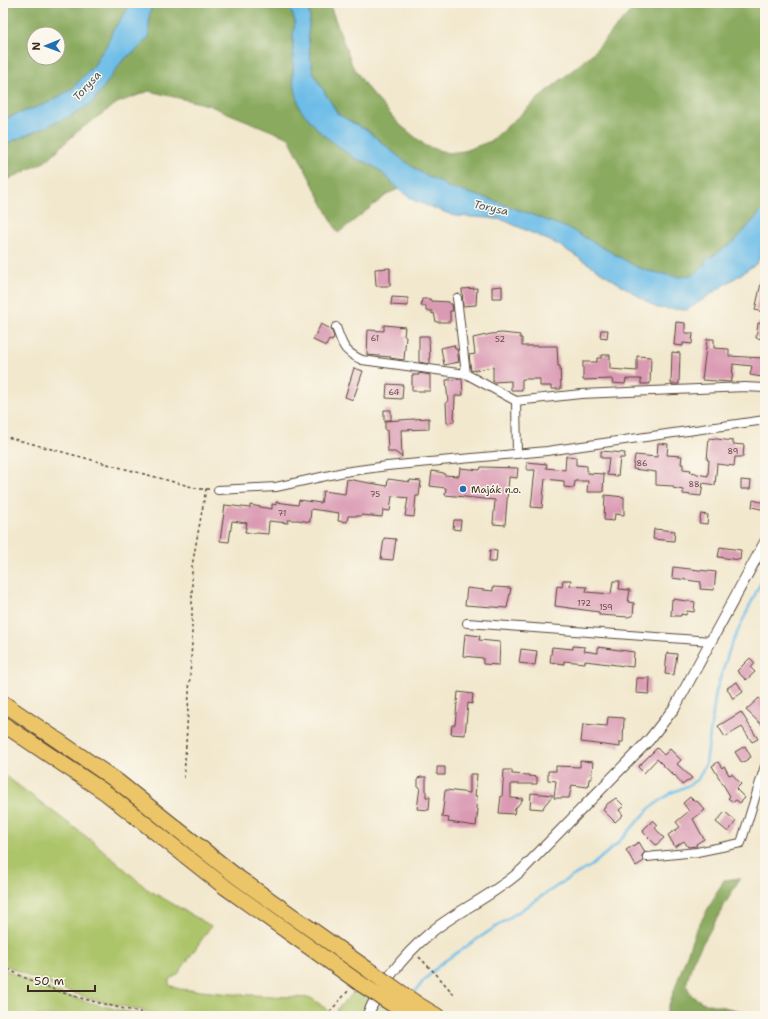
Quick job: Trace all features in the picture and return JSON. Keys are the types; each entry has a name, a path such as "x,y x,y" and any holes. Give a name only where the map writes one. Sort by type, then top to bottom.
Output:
{"highway":[{"path":"3,703 117,780 236,876 370,971 412,1012"},
{"path":"3,724 106,793 355,987 412,1012 437,1016"}],"street":[{"path":"457,298 466,374"},
{"path":"336,327 343,347 350,354 362,360 466,374 516,401 581,394 745,387 765,388"},
{"path":"516,401 517,454"},
{"path":"218,490 276,487 344,472 387,466 547,451 698,428 765,420"},
{"path":"367,1016 390,975 412,950 430,933 452,917 501,887 523,869 649,740 675,707 765,542"},
{"path":"467,623 711,641"},
{"path":"647,857 697,852 742,843 765,766"}],"path":[{"path":"3,436 171,481 206,489 218,490"},
{"path":"184,778 192,642 192,566 206,489"},
{"path":"412,950 438,975 455,996"},
{"path":"3,966 45,986 97,1003 156,1016"},
{"path":"326,1016 355,987"}],"green space":[{"path":"3,3 129,3 125,13 113,30 107,45 95,64 72,89 48,103 3,119"},
{"path":"152,3 284,3 292,13 295,21 293,37 293,79 300,109 321,133 355,159 366,162 379,170 399,189 389,193 338,233 289,138 208,105 149,91 117,103 79,130 46,161 3,181 3,145 73,115 92,103 123,60 139,48 149,37 149,18"},
{"path":"307,3 329,3 352,65 368,89 399,124 426,146 448,153 464,151 491,141 540,97 592,54 638,3 765,3 765,207 735,241 705,261 705,265 693,275 680,277 665,275 637,267 570,229 489,199 447,187 439,181 426,176 403,160 368,130 338,114 313,73 308,33 310,17"},
{"path":"3,774 96,844 147,889 211,926 178,974 169,980 169,985 179,989 232,994 311,998 328,1010 323,1016 166,1016 91,999 41,982 3,964"},
{"path":"740,878 693,960 686,985 692,996 704,1003 765,1016 665,1016 695,932 724,880"},
{"path":"3,968 37,985 73,998 147,1016 3,1016"},
{"path":"359,987 372,995 362,1016 334,1016 339,1007"},
{"path":"379,1001 403,1016 371,1016"}],"water":[{"name":"Torysa","path":"129,3 152,3 149,18 149,37 139,48 123,60 92,103 73,115 3,145 3,119 48,103 72,89 95,64 107,45 113,30 125,13"},
{"name":"Torysa","path":"284,3 307,3 310,17 308,33 313,73 338,114 368,130 403,160 426,176 439,181 447,187 489,199 570,229 637,267 648,271 679,277 693,275 705,265 705,261 735,241 765,207 765,249 756,264 687,310 657,308 559,245 503,220 455,216 415,201 399,189 379,170 366,162 355,159 321,133 300,109 293,79 293,37 295,21 292,13"}],"building":[{"path":"390,268 390,286 376,286 375,269"},
{"path":"762,279 765,280 765,304 763,312 755,310"},
{"path":"502,286 502,298 492,298 492,287"},
{"path":"477,288 476,305 463,306 462,289"},
{"path":"392,297 408,298 408,306 391,305"},
{"path":"422,299 449,302 449,304 452,304 453,311 450,311 450,322 436,322 434,313 432,314 432,311 426,311 426,306 421,306"},
{"path":"676,322 685,323 685,333 693,333 692,344 683,343 683,346 674,345"},
{"path":"758,323 765,324 765,339 756,338"},
{"path":"321,324 331,329 334,337 332,341 329,340 326,346 313,340"},
{"path":"384,325 405,327 404,336 406,336 404,360 390,358 391,357 367,355 368,330 384,331"},
{"path":"601,330 608,330 607,338 600,337"},
{"path":"502,333 520,335 520,338 522,338 522,346 557,346 561,389 551,389 551,386 540,386 540,379 522,379 522,390 511,390 511,381 493,382 493,367 471,371 469,355 475,354 473,338"},
{"path":"419,336 429,336 430,364 419,362"},
{"path":"707,339 714,339 714,348 729,349 729,356 763,358 762,363 764,364 762,377 750,375 752,366 733,364 731,382 702,380"},
{"path":"454,345 455,349 457,349 459,362 444,365 441,348"},
{"path":"672,352 680,353 679,384 671,384"},
{"path":"601,355 610,355 610,369 637,371 637,356 651,357 650,384 641,384 641,379 626,379 625,384 612,383 613,379 583,380 583,362 597,362 597,358 601,358"},
{"path":"354,368 363,371 353,400 345,397"},
{"path":"419,373 430,375 430,391 412,391 412,375 419,375"},
{"path":"462,379 463,395 455,396 454,422 447,423 446,402 448,402 446,380"},
{"path":"387,384 403,385 402,399 386,398"},
{"path":"384,410 391,410 391,420 384,420"},
{"path":"429,418 429,429 401,430 402,457 395,452 388,452 385,421"},
{"path":"709,438 733,441 733,444 744,445 743,457 735,457 734,466 717,464 715,485 703,483 701,496 683,494 683,490 673,488 673,486 656,485 656,472 633,469 635,455 657,457 658,443 668,444 667,455 682,456 681,464 683,464 683,469 708,476 709,460 707,460"},
{"path":"601,451 625,453 624,458 620,458 618,476 607,475 609,458 601,458"},
{"path":"566,456 576,457 576,465 587,466 587,473 604,474 603,492 587,492 588,481 575,481 574,488 564,487 564,481 545,479 542,508 531,507 535,470 527,470 527,462 547,464 546,468 565,470"},
{"path":"481,467 518,468 517,478 509,477 505,525 493,524 495,500 445,495 446,488 430,486 432,471 444,473 444,475 459,476 460,468 480,470"},
{"path":"347,479 387,486 388,479 410,482 410,480 421,481 419,496 416,496 414,517 405,516 408,498 392,496 390,511 383,510 382,517 361,515 348,516 347,522 338,521 339,513 311,509 310,522 298,520 288,520 288,523 269,521 268,534 245,532 247,523 232,521 229,542 220,541 225,505 250,508 250,505 272,509 272,504 276,505 276,502 298,505 299,500 321,503 323,491 345,494"},
{"path":"741,480 751,481 750,489 741,489"},
{"path":"605,495 624,497 624,515 615,514 614,521 604,520"},
{"path":"753,500 765,503 765,510 752,507"},
{"path":"701,514 708,515 707,524 699,523"},
{"path":"454,520 461,520 460,530 453,529"},
{"path":"654,529 675,531 674,541 653,539"},
{"path":"384,538 396,539 393,560 381,559"},
{"path":"720,547 741,550 740,560 718,557"},
{"path":"490,550 497,551 496,562 489,562"},
{"path":"673,567 716,572 714,590 700,589 701,582 672,578"},
{"path":"563,580 571,580 570,586 587,587 586,592 611,594 613,581 620,581 619,589 630,590 628,602 634,603 633,616 599,615 599,612 555,606 557,586 562,587"},
{"path":"493,587 511,588 507,608 465,605 467,588 493,591"},
{"path":"672,599 695,602 694,612 687,611 686,615 681,614 681,616 671,616"},
{"path":"465,634 480,636 479,640 500,642 499,665 483,664 483,658 463,656"},
{"path":"573,646 585,647 584,651 598,653 598,647 634,652 633,667 585,661 585,663 564,661 564,664 550,662 552,647 573,649"},
{"path":"521,649 537,651 535,665 519,663"},
{"path":"667,653 677,654 674,675 665,674"},
{"path":"750,658 755,663 751,668 755,672 746,680 737,671"},
{"path":"637,678 650,678 649,694 636,693"},
{"path":"737,682 743,692 733,699 727,688"},
{"path":"458,692 473,694 472,704 468,703 465,735 451,734 452,725 455,725"},
{"path":"759,698 765,704 765,728 746,710"},
{"path":"741,712 758,739 752,742 742,727 725,737 718,726"},
{"path":"608,717 624,718 623,742 620,742 620,747 581,742 583,724 607,726"},
{"path":"745,746 751,757 742,763 735,752"},
{"path":"657,748 664,755 670,749 681,760 677,764 692,778 682,785 675,775 674,776 657,759 644,773 638,767"},
{"path":"580,761 593,762 591,779 589,779 588,787 572,785 569,798 554,798 556,781 548,780 548,771 556,771 556,766 580,767"},
{"path":"718,762 722,768 724,766 729,775 732,774 741,784 736,789 745,798 740,803 736,800 733,802 728,798 730,796 712,766"},
{"path":"437,767 445,767 445,775 437,775"},
{"path":"504,770 512,770 512,774 537,777 537,784 511,784 511,798 523,799 515,809 514,814 499,813"},
{"path":"470,774 477,774 475,796 477,796 476,809 478,809 476,826 448,822 449,818 442,817 445,791 470,793"},
{"path":"426,777 426,797 430,797 429,810 417,809 420,787 418,787 418,778"},
{"path":"531,793 553,795 543,809 530,808"},
{"path":"690,797 695,802 697,801 705,810 693,819 704,839 696,844 697,846 688,847 684,841 675,847 668,835 680,827 676,822 689,811 683,803"},
{"path":"616,798 624,806 619,810 623,815 615,822 603,810 607,804"},
{"path":"725,812 736,821 728,832 716,822"},
{"path":"653,820 658,825 655,828 664,838 656,845 643,832 643,830"},
{"path":"639,842 645,852 642,855 644,861 636,866 626,850"}],"waterway":[{"path":"413,995 424,980 443,962 566,880 591,866 618,843 650,808 671,793 698,779 706,763 716,691 730,648 765,573"}],"place":[{"name":"Maják n.o.","path":"463,489"}]}
